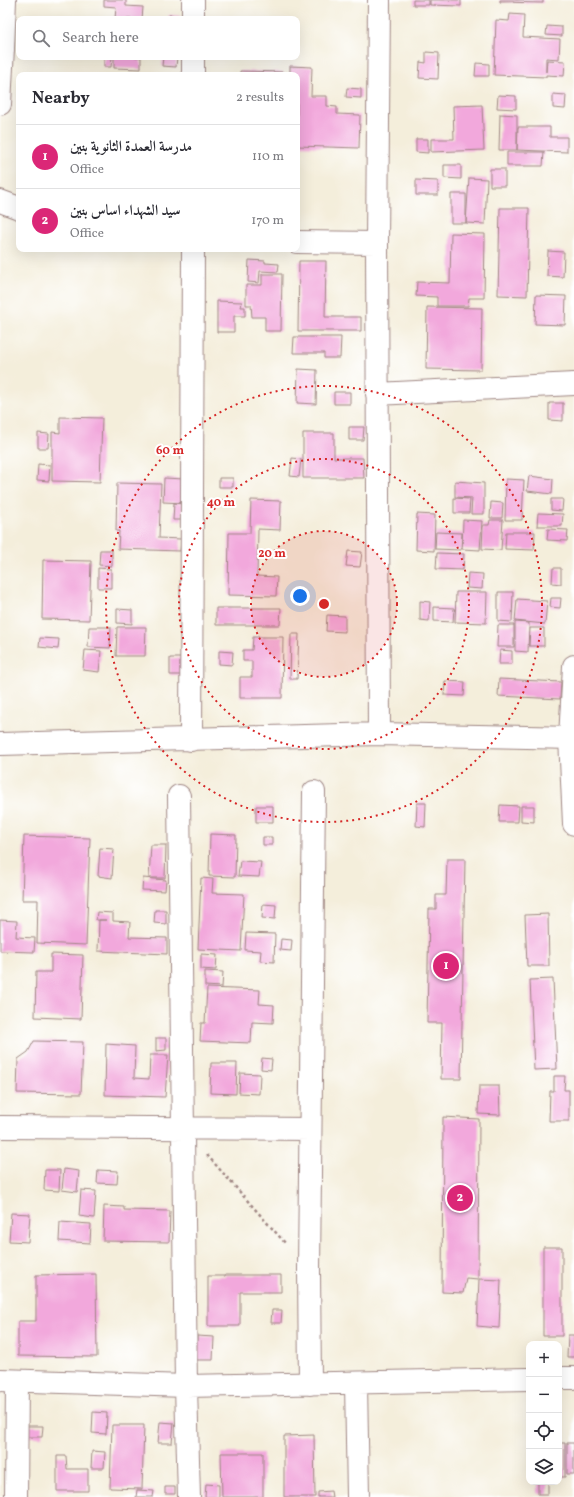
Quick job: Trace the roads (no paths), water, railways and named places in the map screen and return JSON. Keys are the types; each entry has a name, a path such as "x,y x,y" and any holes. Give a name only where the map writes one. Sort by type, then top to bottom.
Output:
{"street":[{"path":"0,104 1,47 5,0"},
{"path":"193,0 193,16"},
{"path":"379,0 377,394 380,734"},
{"path":"193,60 193,72"},
{"path":"0,201 16,207"},
{"path":"300,242 377,243"},
{"path":"191,740 193,252"},
{"path":"377,394 574,384"},
{"path":"574,666 572,738 574,824"},
{"path":"0,744 380,734 572,738"},
{"path":"310,1384 309,1270 314,792"},
{"path":"179,796 182,1127 189,1497"},
{"path":"0,1127 310,1129"},
{"path":"562,1378 574,1378"},
{"path":"16,1497 9,1381 186,1386 526,1379"},
{"path":"356,1383 358,1497"}],"place":[{"name":"مدرسة العمدة الثانوية بنين","path":"446,966"},
{"name":"سيد الشهداء اساس بنين","path":"460,1198"}]}
